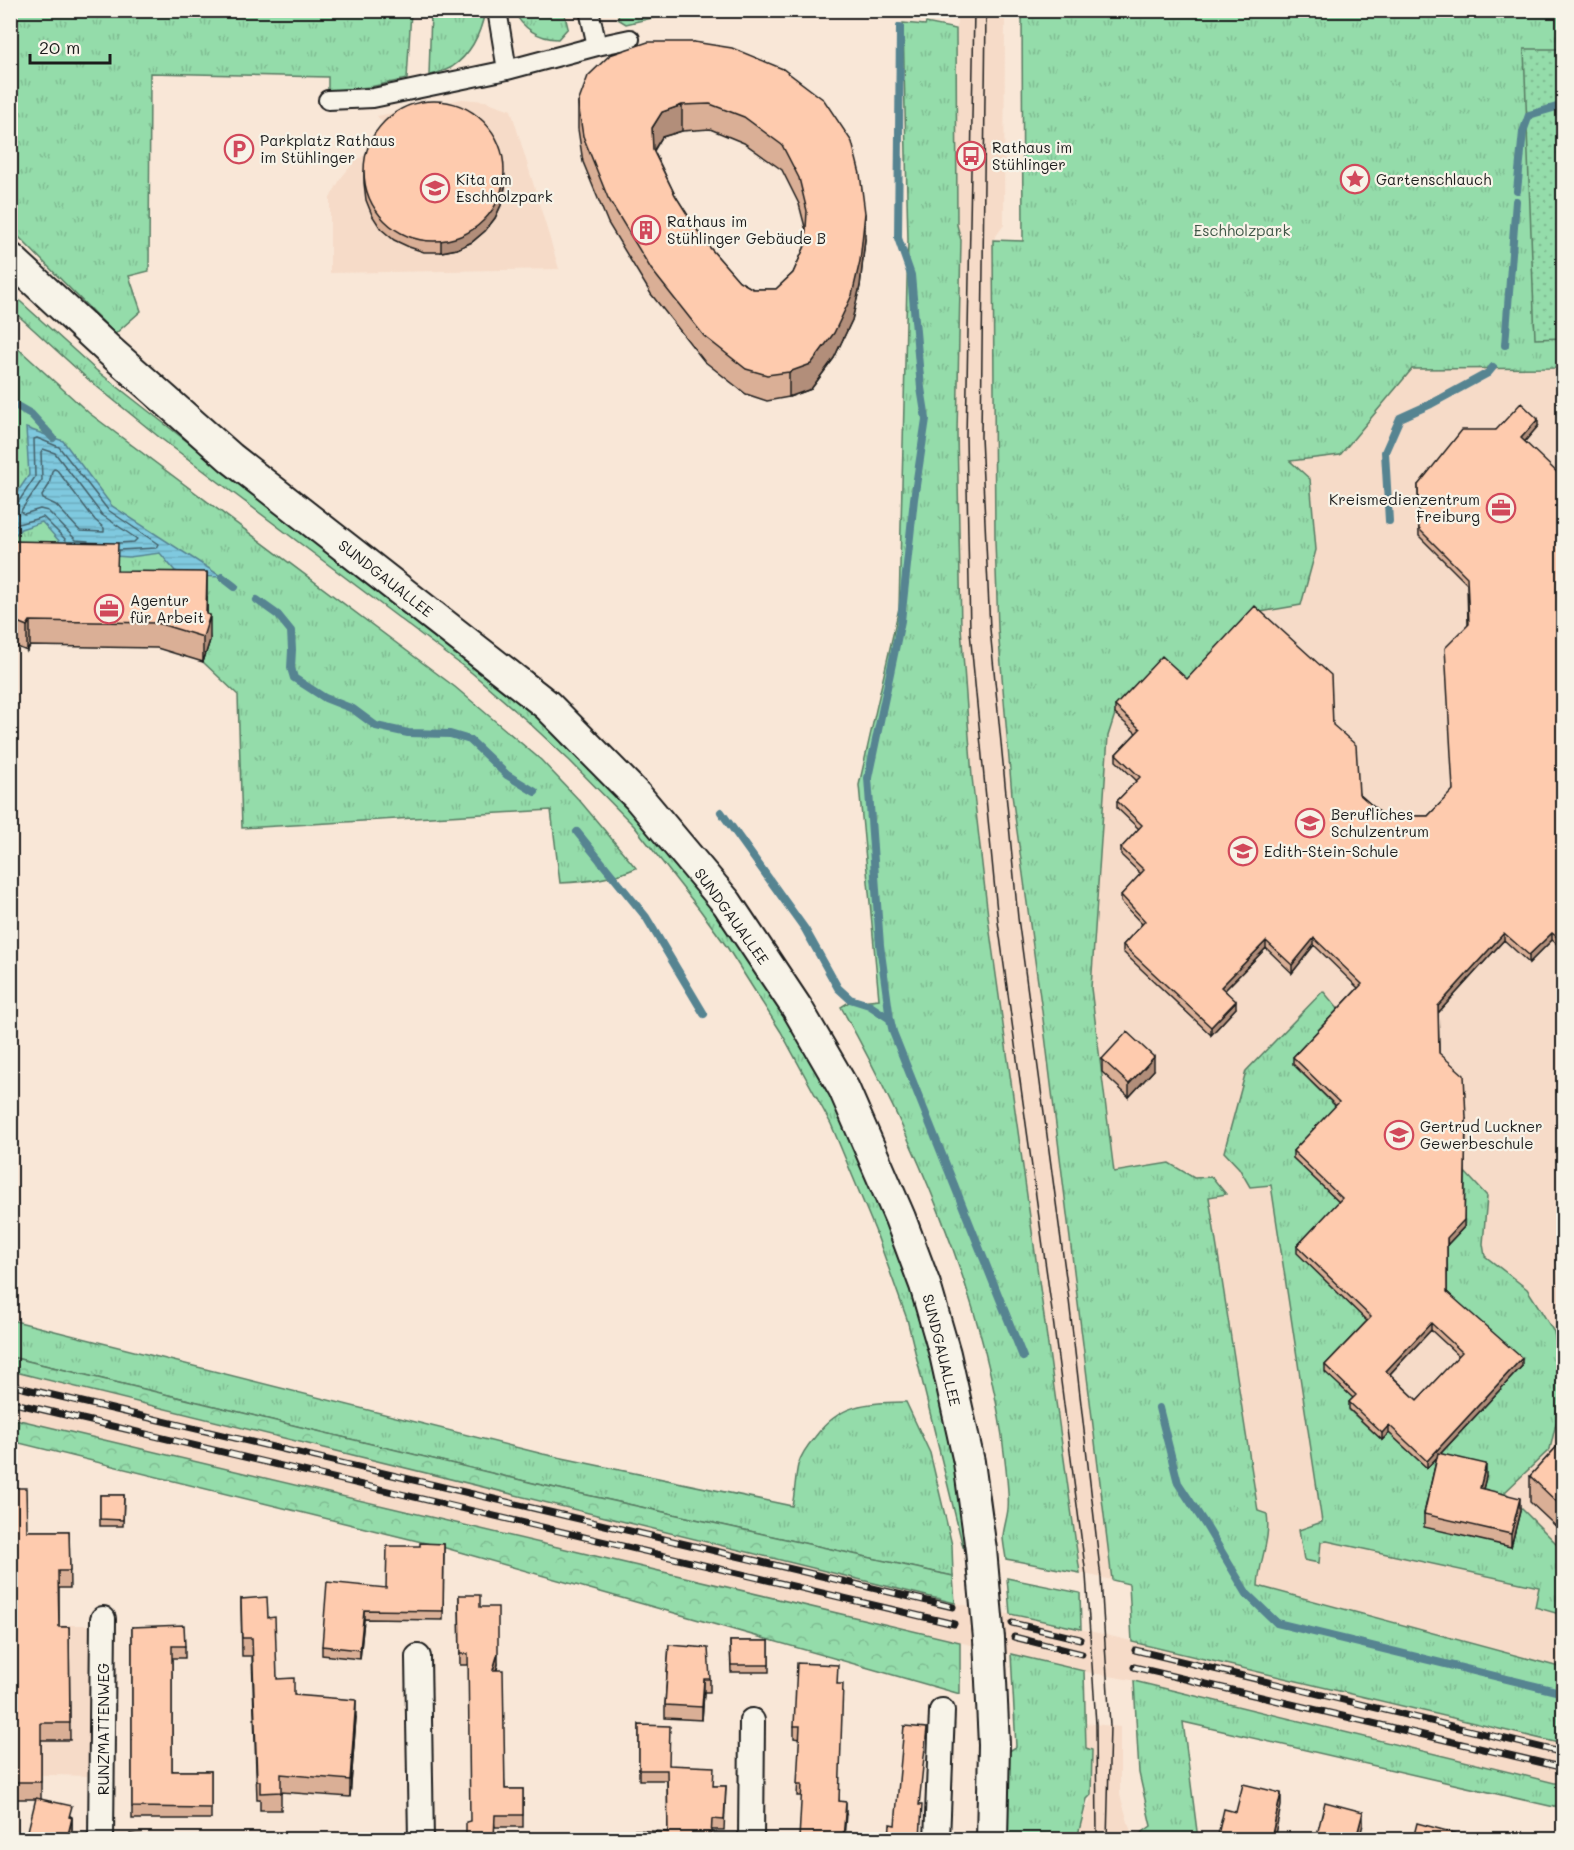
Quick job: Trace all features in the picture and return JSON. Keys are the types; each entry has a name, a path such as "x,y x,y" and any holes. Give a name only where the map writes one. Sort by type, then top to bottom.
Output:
{"street":[{"path":"497,10 507,70"},
{"path":"589,10 597,45"},
{"path":"328,100 373,98 507,70 597,45 630,39"},
{"name":"SUNDGAUALLEE","path":"10,258 110,351 231,458 547,705 638,797 727,903 797,1008 844,1089 900,1218 925,1285 945,1354 969,1462 981,1550 993,1699 992,1839"},
{"name":"RUNZMATTENWEG","path":"101,1839 103,1619"},
{"path":"418,1657 421,1839"},
{"path":"938,1839 942,1711"},
{"path":"751,1839 752,1721"}],"shaded area":[{"path":"957,11 1005,11 1004,225 993,240 998,629 1009,771 1042,1011 1112,1580 1080,1573 989,925 972,777 961,627 957,433 961,240 957,225"},
{"name":"Kita am Eschholzpark","path":"462,99 485,101 511,110 559,269 330,273 330,198 341,178 355,161 371,151 388,129 377,116"},
{"name":"Berufliches Schulzentrum","path":"1563,368 1563,1668 1258,1586 1144,1491 1044,610 1289,461 1340,455 1412,369"},
{"path":"11,1371 955,1603 1081,1629 1563,1744 1563,1785 1137,1681 1081,1671 11,1418"},
{"path":"11,1625 93,1625 91,1776 11,1774"},
{"path":"1086,1723 1120,1727 1120,1795 1133,1839 1077,1840 1078,1831 1092,1795 1092,1749 1087,1748"}],"green space":[{"path":"619,10 682,11 626,24 618,19"},
{"path":"10,11 411,11 407,79 370,87 328,91 328,77 150,73 149,271 129,276 141,311 115,334 11,229"},
{"path":"431,11 485,11 478,35 465,56 452,67 429,76"},
{"path":"514,11 564,11 568,28 558,39 544,37 526,27"},
{"name":"Eschholzpark","path":"1022,11 1563,11 1563,368 1412,369 1340,455 1290,461 1310,479 1316,550 1301,605 1255,613 1211,709 1162,663 1115,714 1108,736 1091,988 1114,1172 1169,1163 1194,1178 1212,1177 1226,1194 1209,1197 1258,1511 1267,1514 1266,1542 1258,1586 1563,1668 1563,1744 1132,1642 1129,1584 1112,1580 1042,1011 1012,795 998,629 995,540 993,240 1023,241"},
{"path":"903,23 925,25 926,23 956,29 957,225 961,240 957,433 961,627 972,777 989,925 1080,1573 1006,1559 1003,1536 1008,1512 1008,1483 992,1381 978,1326 961,1270 918,1161 841,1007 849,1002 879,999 859,785 899,608 908,240"},
{"path":"1524,49 1563,49 1563,338 1535,339"},
{"path":"11,293 96,370 212,461 441,633 592,764 703,889 767,983 837,1103 885,1217 918,1303 949,1424 969,1548 963,1547 907,1319 875,1230 831,1124 781,1032 727,947 700,910 634,826 525,719 472,673 159,437 90,381 11,309"},
{"path":"11,342 89,413 455,687 541,760 580,801 636,868 599,879 560,883 551,810 242,828 238,695 203,662 210,640 11,566"},
{"path":"1323,991 1339,1010 1293,1064 1339,1110 1293,1158 1342,1205 1393,1301 1356,1402 1349,1410 1382,1440 1389,1433 1427,1468 1522,1366 1447,1300 1447,1245 1464,1171 1487,1196 1483,1244 1485,1256 1527,1289 1554,1332 1561,1369 1561,1402 1550,1449 1505,1492 1563,1550 1563,1609 1559,1614 1535,1607 1539,1587 1327,1541 1321,1542 1319,1563 1304,1560 1299,1530 1322,1522 1271,1185 1250,1187 1239,1168 1224,1152 1246,1071"},
{"path":"11,1320 543,1454 792,1506 799,1461 824,1426 834,1417 855,1407 906,1402 930,1453 952,1545 953,1576 537,1484 11,1357"},
{"path":"11,1357 537,1484 953,1576 955,1603 11,1371"},
{"path":"11,1418 960,1642 960,1694 442,1547 11,1441"},
{"path":"1007,1578 1080,1593 1081,1629 1010,1614"},
{"path":"1011,1654 1084,1671 1086,1748 1092,1750 1091,1795 1087,1799 1077,1839 1006,1840 1009,1751 1016,1747"},
{"path":"1134,1681 1563,1785 1563,1809 1183,1722 1198,1839 1133,1839 1151,1826 1139,1773"}],"water":[{"path":"26,428 63,441 112,506 222,577 192,576 175,571 160,553 129,557 70,553 42,522 21,529 11,539 11,499 29,475"}],"building":[{"name":"Rathaus im Stühlinger Gebäude B","path":"648,42 694,42 732,48 783,69 824,100 852,142 860,174 865,213 860,261 852,295 834,333 811,364 789,372 767,375 746,369 704,336 651,269 608,198 583,136 578,103 588,76 610,55","holes":["710,104 744,117 782,145 799,178 807,211 805,246 793,273 776,289 753,289 739,281 704,241 675,195 653,150 652,128 662,112 682,105"]},
{"path":"434,101 461,106 484,121 499,144 504,171 499,198 484,221 461,236 434,241 407,236 384,221 369,198 364,171 369,144 384,121 407,106"},
{"path":"1521,403 1538,419 1521,438 1562,477 1563,942 1552,933 1529,955 1504,933 1438,1006 1439,1053 1464,1075 1466,1118 1464,1220 1447,1238 1447,1292 1522,1358 1427,1461 1389,1425 1382,1433 1349,1402 1356,1395 1325,1365 1371,1317 1297,1246 1342,1198 1293,1151 1339,1102 1293,1057 1362,984 1314,938 1292,965 1266,941 1221,987 1236,1001 1211,1027 1123,945 1145,921 1121,895 1144,870 1121,848 1142,825 1117,801 1140,777 1116,754 1140,729 1115,706 1162,656 1187,679 1255,606 1331,675 1333,725 1356,745 1359,794 1384,816 1428,816 1453,790 1445,648 1469,624 1467,577 1419,529 1418,485 1462,430 1496,430","holes":["1431,1323 1462,1352 1417,1400 1386,1371"]},
{"name":"Agentur für Arbeit","path":"10,541 118,543 117,571 207,572 206,614 210,615 203,637 157,623 30,621 27,626 10,619"},
{"path":"1127,1032 1154,1057 1129,1084 1102,1059"},
{"path":"1563,1440 1563,1508 1530,1476"},
{"path":"1438,1453 1486,1464 1480,1488 1520,1498 1511,1534 1424,1514"},
{"path":"10,1488 26,1488 27,1531 69,1531 70,1571 58,1571 59,1627 69,1627 70,1723 41,1723 41,1782 10,1782"},
{"path":"100,1495 124,1495 123,1520 100,1519"},
{"path":"420,1543 444,1544 443,1611 364,1610 360,1650 322,1646 327,1582 386,1588 387,1546 420,1546"},
{"path":"459,1595 480,1595 480,1607 498,1607 498,1653 493,1670 503,1670 505,1789 523,1789 523,1815 495,1815 494,1839 466,1839 466,1822 470,1821 468,1654 460,1654"},
{"path":"267,1597 268,1618 275,1617 277,1679 294,1678 294,1695 356,1700 350,1780 281,1774 281,1792 260,1793 260,1781 257,1781 252,1638 242,1638 241,1599"},
{"path":"184,1625 185,1646 172,1646 172,1771 211,1771 211,1808 132,1807 132,1627"},
{"path":"730,1641 769,1641 769,1665 731,1665"},
{"path":"669,1645 708,1648 710,1679 704,1679 702,1707 665,1705"},
{"path":"797,1663 838,1665 837,1684 843,1684 839,1801 846,1802 843,1839 799,1839 802,1784 797,1784 800,1726 794,1726"},
{"path":"639,1725 670,1726 669,1765 714,1767 713,1786 726,1786 724,1820 712,1819 711,1839 668,1837 668,1839 635,1839 635,1830 668,1832 667,1770 639,1770"},
{"path":"904,1726 927,1728 919,1805 922,1805 920,1839 889,1839 890,1824 895,1825"},
{"path":"1243,1784 1281,1793 1271,1839 1217,1839 1224,1809 1236,1812"},
{"path":"36,1798 72,1806 67,1839 26,1839"},
{"path":"1325,1802 1363,1812 1356,1839 1316,1839"},
{"path":"1417,1823 1477,1839 1413,1839"},
{"path":"130,1834 170,1839 129,1839"}],"waterway":[{"path":"900,27 898,238 911,275 926,419 914,499 901,621 868,778 880,945 893,1032 1023,1357"},
{"path":"1517,191 1523,132 1529,115 1560,106 1564,100"},
{"path":"1505,345 1516,201"},
{"path":"1389,521 1385,452 1400,418 1488,373 1493,367"},
{"path":"10,402 31,414 53,438"},
{"path":"222,577 235,587"},
{"path":"257,600 278,615 291,631 291,668 294,678 325,698 353,709 376,726 408,733 450,734 470,740 507,775 535,792"},
{"path":"721,812 805,929 838,988 850,999 869,1005 890,1019"},
{"path":"577,832 646,917 704,1014"},
{"path":"1159,1408 1178,1483 1247,1594 1277,1623 1564,1693"}],"tram line":[{"path":"974,10 966,438 970,632 998,922 1086,1575 1096,1724 1097,1840"},
{"path":"986,10 981,437 990,629 1018,918 1069,1300 1101,1578 1110,1726 1107,1840"}],"railway":[{"path":"10,1385 953,1607"},
{"path":"10,1402 954,1624"},
{"path":"1012,1623 1080,1639"},
{"path":"1014,1637 1082,1654"},
{"path":"1135,1650 1564,1753"},
{"path":"1134,1667 1564,1768"}],"place":[{"name":"Parkplatz Rathaus im Stühlinger","path":"239,149"},
{"name":"Rathaus im Stühlinger","path":"971,156"},
{"name":"Gartenschlauch","path":"1355,179"},
{"name":"Kita am Eschholzpark","path":"435,188"},
{"name":"Rathaus im Stühlinger Gebäude B","path":"646,230"},
{"name":"Kreismedienzentrum Freiburg","path":"1501,508"},
{"name":"Agentur für Arbeit","path":"109,609"},
{"name":"Berufliches Schulzentrum","path":"1310,823"},
{"name":"Edith-Stein-Schule","path":"1243,851"},
{"name":"Gertrud Luckner Gewerbeschule","path":"1399,1135"}]}
